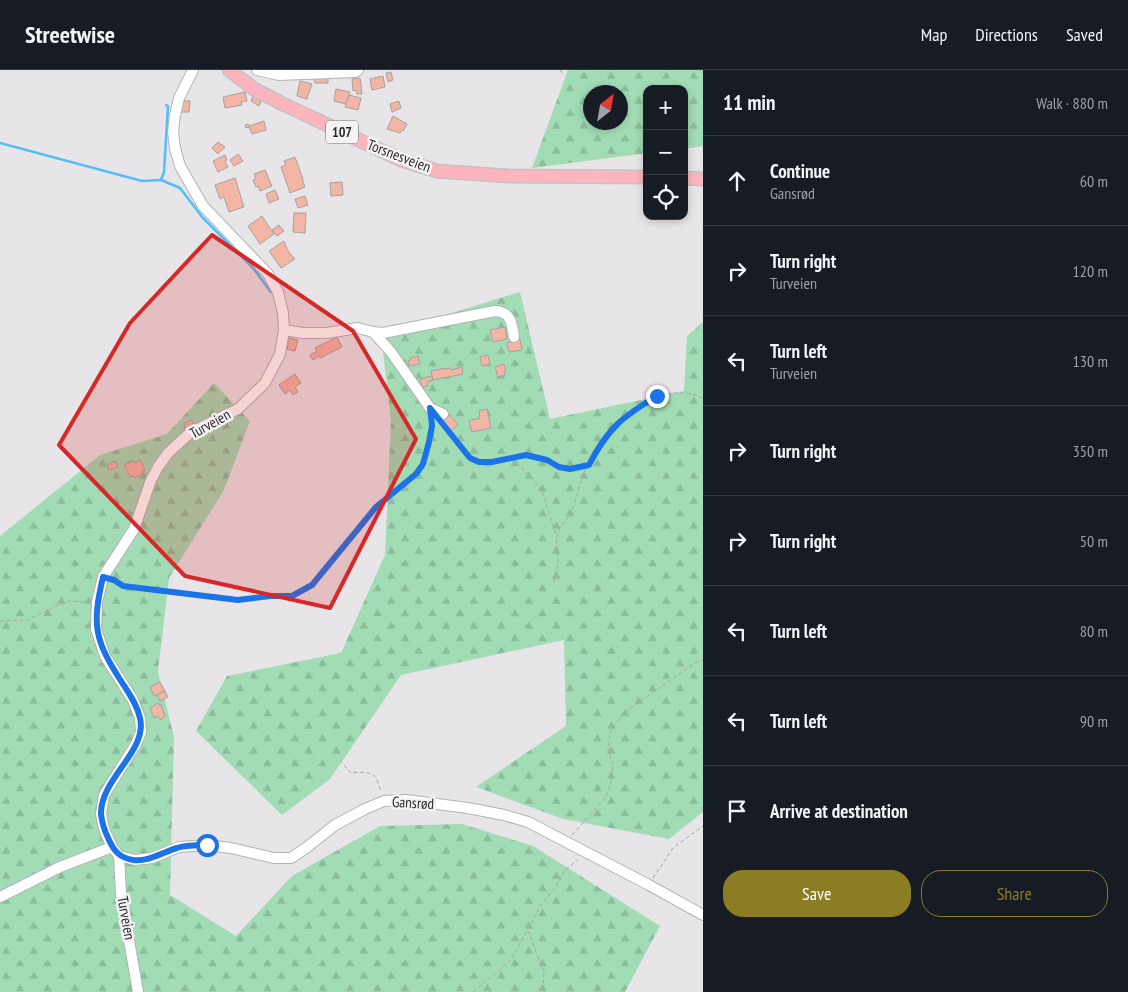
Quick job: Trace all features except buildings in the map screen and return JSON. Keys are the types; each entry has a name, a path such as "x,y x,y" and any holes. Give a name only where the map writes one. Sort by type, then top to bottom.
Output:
{"main road":[{"name":"Torsnesveien","path":"229,70 254,89 281,103 401,160 437,171 508,176 643,177"},
{"path":"688,178 703,179"}],"street":[{"name":"Turveien","path":"138,992 122,894 119,856 112,847 104,829 101,814 104,795 136,744 141,732 140,718 133,700 105,656 96,629 97,602 103,577 134,529 151,480 168,453 191,432 238,409 265,383 280,354 284,330 283,313 278,292 268,274 204,206 180,166 173,132 175,115 179,98 193,70"},
{"path":"257,70 279,75 358,70"},
{"path":"284,330 303,333 327,333 358,328 383,333 495,311 503,312 507,315 513,327 514,337"},
{"path":"374,332 430,408 442,417"},
{"name":"Gansrød","path":"119,856 135,860 152,858 179,847 207,845 231,848 274,858 291,858 335,825 365,809 384,801 406,800 504,814 528,822 703,915"},
{"path":"0,896 60,867 112,847"}],"path":[{"path":"560,70 564,76"},
{"path":"557,536 570,514 582,477 600,443 613,427 633,411 657,396 677,392 691,392 703,398"},
{"path":"103,577 114,580 123,586 238,600 270,596 292,596 312,585 376,507 416,474 423,464 429,442 432,426 430,408"},
{"path":"442,417 470,458 479,462 510,459 526,455 536,456 559,467 570,469 589,465"},
{"path":"510,459 521,467 541,489 557,536 558,560 554,582"},
{"path":"0,621 28,620 70,601 97,602"},
{"path":"567,842 577,828 606,797 613,763 608,751 610,733 616,723 628,710 703,660"},
{"path":"340,760 351,773 361,772 373,775 376,778 384,801"},
{"path":"649,885 673,848 703,826"},
{"path":"473,992 511,960 541,905 555,888 566,869 587,854"},
{"path":"528,931 544,972 543,992"}],"highlighted area":[{"path":"212,235 353,331 416,439 330,608 185,576 59,445 130,323"}],"green space":[{"path":"568,70 703,70 703,146 688,148 688,85 643,85 643,154 532,168"},
{"path":"520,292 550,419 684,391 687,336 703,322 703,812 669,839 563,819 476,787 566,726 564,640 401,675 330,779 282,815 196,731 227,676 341,653 385,555 391,421 381,335"},
{"path":"214,383 250,421 224,490 169,578 158,672 174,737 170,895 236,936 292,876 380,826 462,824 533,846 660,926 625,992 0,992 0,536 100,455 167,434"}],"waterway":[{"path":"161,180 164,172 168,106 166,105"},
{"path":"0,143 142,181 161,180 180,188 203,218 253,268 271,292"}],"route":[{"path":"207,845 179,847 152,858 135,860 119,856 112,847 104,829 101,814 104,795 136,744 141,732 140,718 133,700 105,656 96,629 97,602 103,577 114,580 123,586 238,600 270,596 292,596 312,585 376,507 416,474 423,464 429,442 432,426 430,408 470,458 479,462 492,462 526,455 536,456 559,467 570,469 589,465 600,443 613,427 633,411 657,396"}]}
